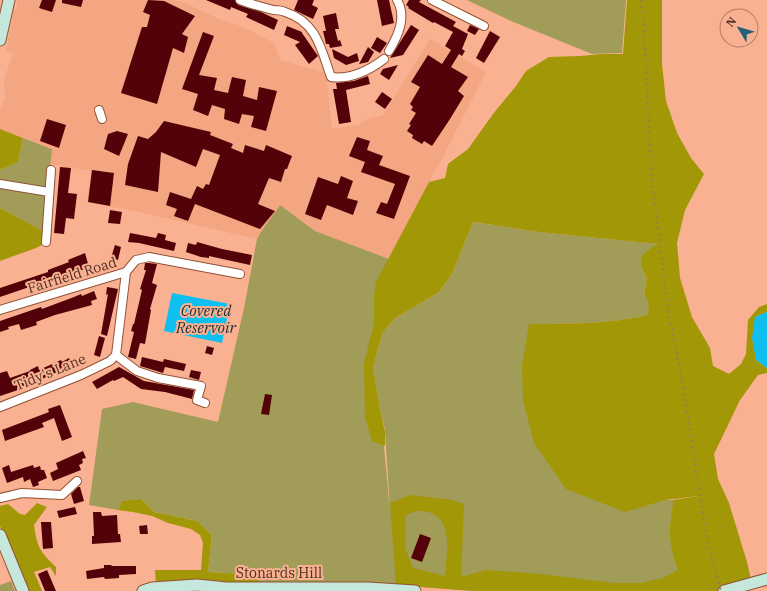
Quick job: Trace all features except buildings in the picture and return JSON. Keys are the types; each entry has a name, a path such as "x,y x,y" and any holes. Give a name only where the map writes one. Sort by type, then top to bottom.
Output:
{"street":[{"path":"0,40 9,0"},
{"path":"240,0 284,11 305,22 312,30 319,44 331,77 343,78 373,68 384,58"},
{"path":"389,51 400,26 402,16 397,0"},
{"path":"432,0 484,26"},
{"path":"99,110 102,119"},
{"path":"46,242 51,170"},
{"path":"0,184 49,192"},
{"name":"Fairfield Road","path":"0,310 126,272 136,260 149,257 240,274"},
{"path":"126,272 113,358 137,370 158,378 201,386 197,400 205,403"},
{"name":"Tidy's Lane","path":"0,407 81,375 113,358"},
{"path":"0,498 22,493 62,495 77,482"},
{"path":"0,535 23,591"},
{"path":"727,590 767,579"},
{"name":"Stonards Hill","path":"143,591 152,588 197,585 226,588 368,588 415,591"}],"shaded area":[{"path":"18,0 174,0 187,4 219,19 241,26 274,43 280,60 326,73 332,129 358,125 368,119 383,115 430,39 486,72 389,259 315,231 280,205 257,239 139,212 87,202 91,171 50,164 51,148 0,129 0,111 5,98 4,79 13,54 6,51 14,9 16,10"},
{"path":"467,0 626,0 622,53 592,54 511,21"},
{"path":"627,0 662,0 662,64 666,101 677,133 691,158 704,174 685,210 677,243 680,278 692,317 710,348 713,366 729,374 741,364 746,354 748,320 759,307 767,304 767,312 755,317 756,360 767,368 767,373 758,375 740,400 714,454 718,479 729,503 752,584 719,591 474,591 396,585 390,503 411,495 451,500 464,504 461,577 486,570 541,574 614,583 641,583 663,578 678,570 670,537 673,500 699,496 665,500 625,512 566,489 534,443 523,400 522,366 529,324 574,324 603,322 648,315 649,303 644,294 647,278 642,269 641,257 658,244 539,232 473,222 452,274 439,292 395,318 382,334 373,368 385,432 385,446 372,441 365,417 364,364 374,323 374,295 376,282 429,182 445,178 448,164 468,149 526,71 549,57 623,54","holes":["416,511 424,511 437,516 446,530 447,549 445,576 413,568 405,548 406,515"]},
{"path":"0,129 23,138 18,162 0,170"},
{"path":"23,138 52,149 43,231 0,208 0,170 18,162"},
{"path":"280,205 315,231 389,259 370,374 384,447 390,511 385,430 373,368 382,334 395,318 439,292 452,274 473,222 539,232 659,244 642,269 647,278 644,294 650,303 648,315 603,322 574,324 529,324 665,500 673,500 673,513 670,527 678,570 686,591 474,591 396,585 258,585 260,575 208,572 212,535 197,521 154,512 141,499 122,501 118,510 89,505 102,409 133,402 218,422 244,308 257,239"},
{"path":"0,208 43,231 42,245 0,261"},
{"path":"141,499 154,512 197,521 212,535 208,572 260,575 258,585 156,585 155,570 201,570 203,543 200,535 191,529 168,523 152,516 118,510 122,501"},
{"path":"37,503 47,507 34,525 36,539 40,549 56,567 56,576 50,567 34,572 42,591 26,591 0,526 0,506 8,504 20,514 25,515"},
{"path":"11,581 15,591 0,591 0,585"}],"water":[{"name":"Covered Reservoir","path":"172,293 230,304 222,343 164,331"},
{"path":"767,312 767,368 756,360 752,338 755,317"}],"railway":[{"path":"641,0 644,25 651,170 668,311 681,374 707,540 721,591"}]}
